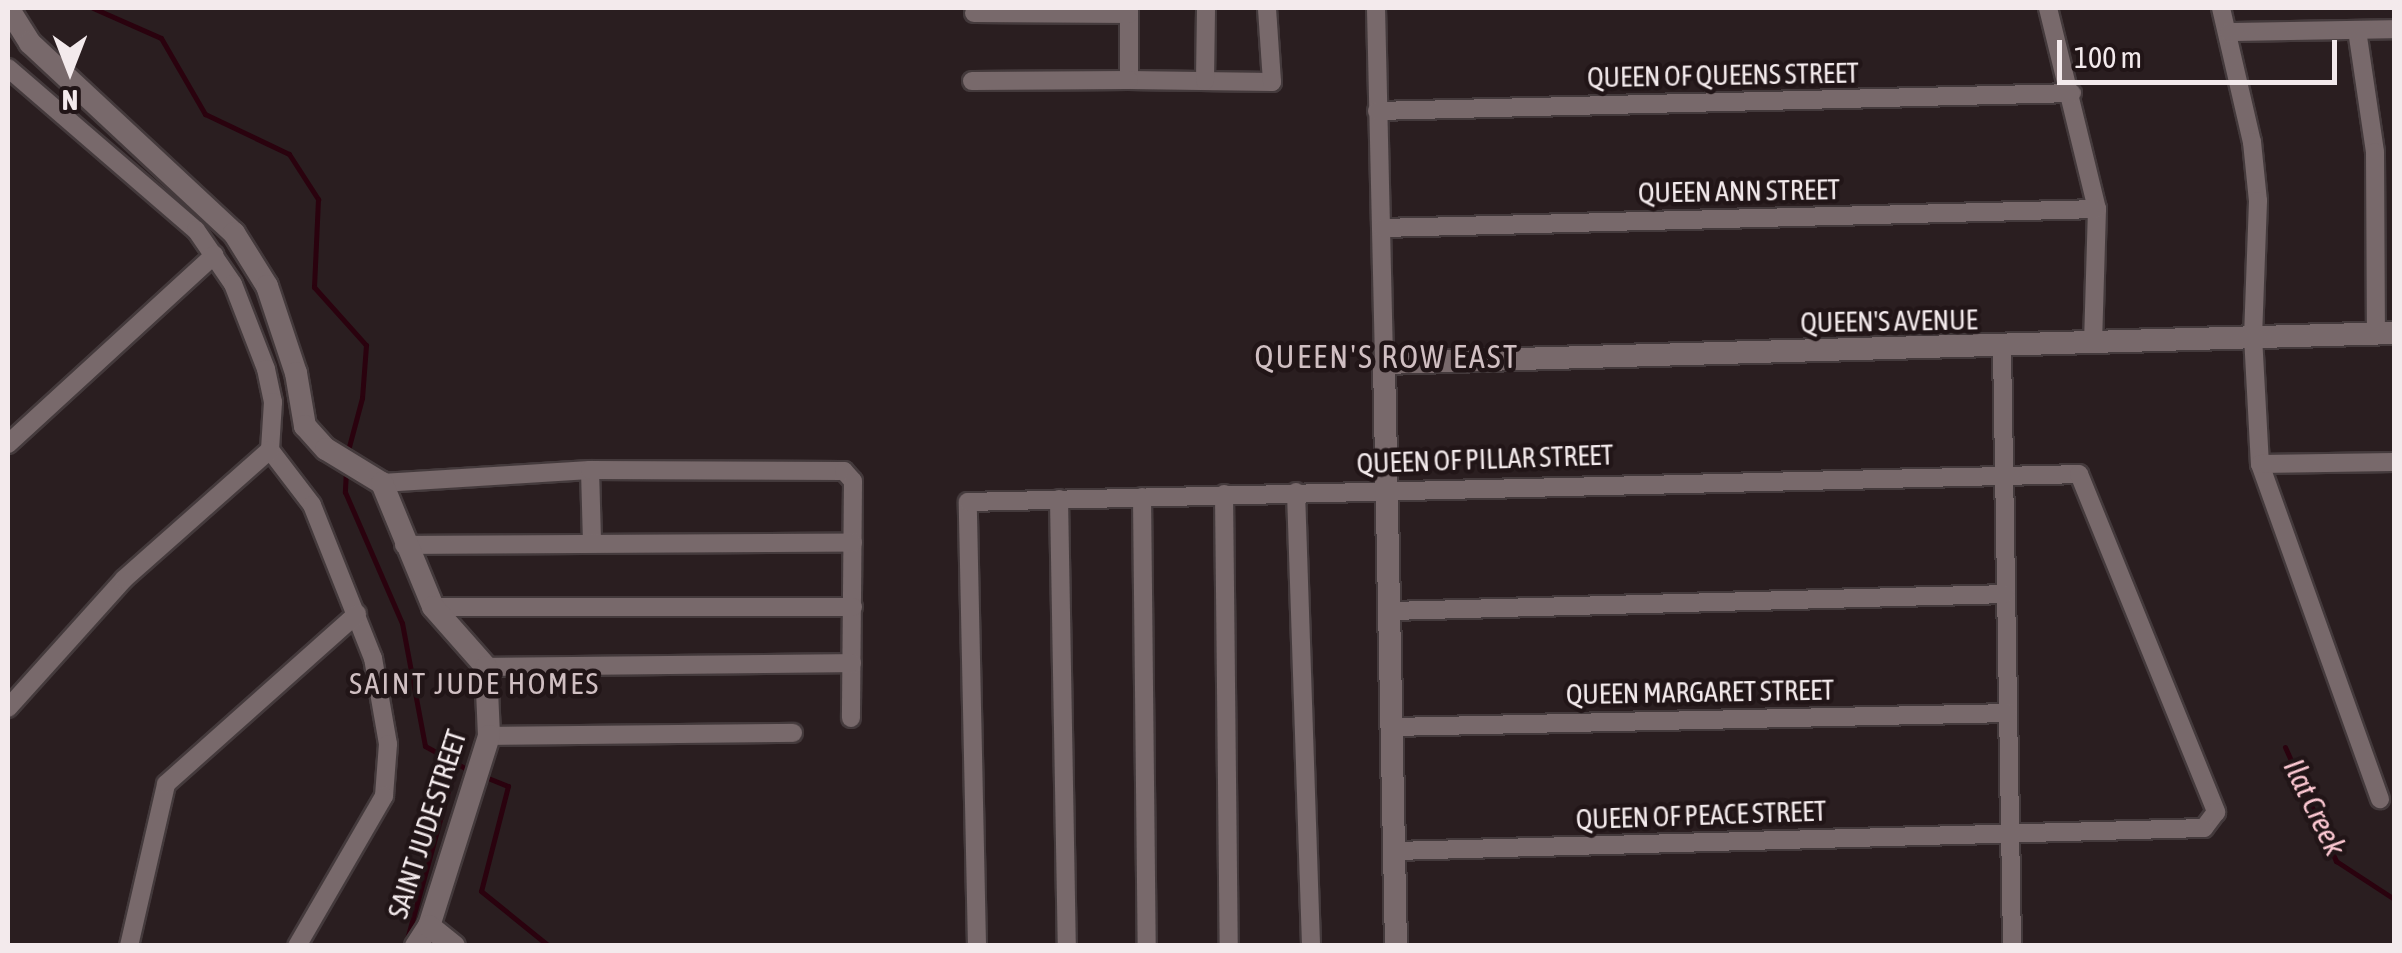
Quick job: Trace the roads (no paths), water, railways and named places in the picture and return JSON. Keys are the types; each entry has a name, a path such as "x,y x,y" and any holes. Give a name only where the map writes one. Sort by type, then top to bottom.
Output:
{"street":[{"path":"8,8 30,42 234,233 267,286 296,373 305,426 326,449 382,483 590,470 844,471 853,481 851,718"},
{"path":"1206,8 1206,80"},
{"path":"972,81 1272,82 1267,8"},
{"path":"1376,8 1396,946"},
{"path":"2048,8 2072,93 2097,209 2093,343"},
{"path":"2221,8 2230,32 2258,202 2253,336 2260,464 2380,799"},
{"path":"974,13 1129,11 1128,80"},
{"path":"2230,32 2394,29"},
{"path":"2356,30 2375,152 2385,333"},
{"path":"8,68 196,230 214,254 250,316 266,369 273,402 270,450 312,505 357,614 385,724 384,796 297,946"},
{"name":"QUEEN OF QUEENS STREET","path":"1377,111 2072,93"},
{"name":"QUEEN ANN STREET","path":"1382,228 2097,209"},
{"path":"8,444 214,254"},
{"name":"QUEEN'S AVENUE","path":"1384,364 2002,348 2385,333"},
{"path":"2002,348 2012,946"},
{"path":"8,708 124,579 270,450"},
{"path":"2260,464 2394,462"},
{"path":"590,470 592,542"},
{"name":"QUEEN OF PILLAR STREET","path":"977,946 968,502 2079,474 2216,812 2204,828 2010,833"},
{"path":"382,483 433,607 486,667 852,663"},
{"path":"1296,492 1311,946"},
{"path":"1224,494 1228,946"},
{"path":"1142,497 1146,946"},
{"path":"1059,499 1067,946"},
{"path":"404,544 853,543"},
{"path":"1391,611 2006,594"},
{"path":"433,607 853,607"},
{"path":"129,946 166,784 357,614"},
{"name":"SAINT JUDE STREET","path":"422,936 489,736 486,667"},
{"name":"QUEEN MARGARET STREET","path":"1392,726 2008,713"},
{"path":"489,736 793,733"},
{"name":"QUEEN OF PEACE STREET","path":"1394,851 2010,833"},
{"path":"422,936 454,946"}],"waterway":[{"path":"93,8 161,38 205,114 289,154 318,199 314,287 366,345 362,398 347,454"},
{"path":"346,470 345,492 402,623 425,746 472,772"},
{"name":"Ilat Creek","path":"2285,747 2336,861 2394,899"},
{"path":"406,943 455,765"},
{"path":"483,776 508,786 481,891 549,946"}],"district":[{"name":"QUEEN'S ROW EAST","path":"1387,357"},
{"name":"SAINT JUDE HOMES","path":"475,683"}]}
